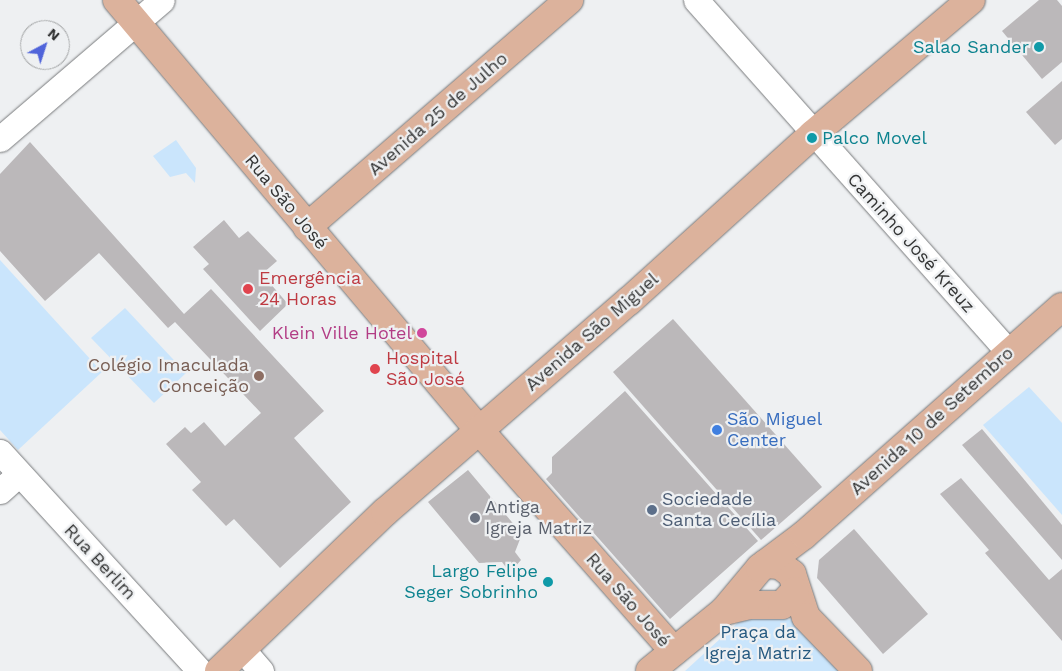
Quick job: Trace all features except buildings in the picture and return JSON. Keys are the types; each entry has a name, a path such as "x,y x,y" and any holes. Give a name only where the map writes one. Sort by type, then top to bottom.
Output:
{"main road":[{"name":"Rua São José","path":"116,0 479,430 674,651"},
{"name":"Avenida 25 de Julho","path":"307,227 569,0"},
{"name":"Avenida São Miguel","path":"219,671 385,512 629,301 813,134 971,0"},
{"name":"Avenida 10 de Setembro","path":"650,671 724,611 760,568 804,535 1009,352 1062,308"},
{"name":"Avenida 10 de Setembro","path":"724,611 785,595 795,553 804,535"},
{"path":"785,595 792,574 780,564 760,568 753,588 756,596 785,595 858,671"}],"street":[{"path":"0,139 162,0"},
{"name":"Caminho José Kreuz","path":"696,0 813,134 1009,352"},
{"name":"Rua Berlim","path":"0,452 200,671"},
{"path":"0,491 19,474"},
{"path":"242,649 261,671"}],"green space":[{"path":"176,140 196,168 195,183 186,173 170,177 153,156"},
{"path":"0,260 102,372 18,450 0,430"},
{"path":"125,308 186,373 154,403 91,338"},
{"path":"1029,387 1062,423 1062,515 983,425"},
{"name":"Praça da Igreja Matriz","path":"745,616 796,620 851,671 685,671"}],"place":[{"name":"Salao Sander","path":"1039,47"},
{"name":"Palco Movel","path":"812,138"},
{"name":"Emergência 24 Horas","path":"248,289"},
{"name":"Klein Ville Hotel","path":"422,333"},
{"name":"Hospital São José","path":"375,369"},
{"name":"Colégio Imaculada Conceição","path":"259,376"},
{"name":"São Miguel Center","path":"717,430"},
{"name":"Sociedade Santa Cecília","path":"652,510"},
{"name":"Antiga Igreja Matriz","path":"475,518"},
{"name":"Largo Felipe Seger Sobrinho","path":"548,582"}]}
